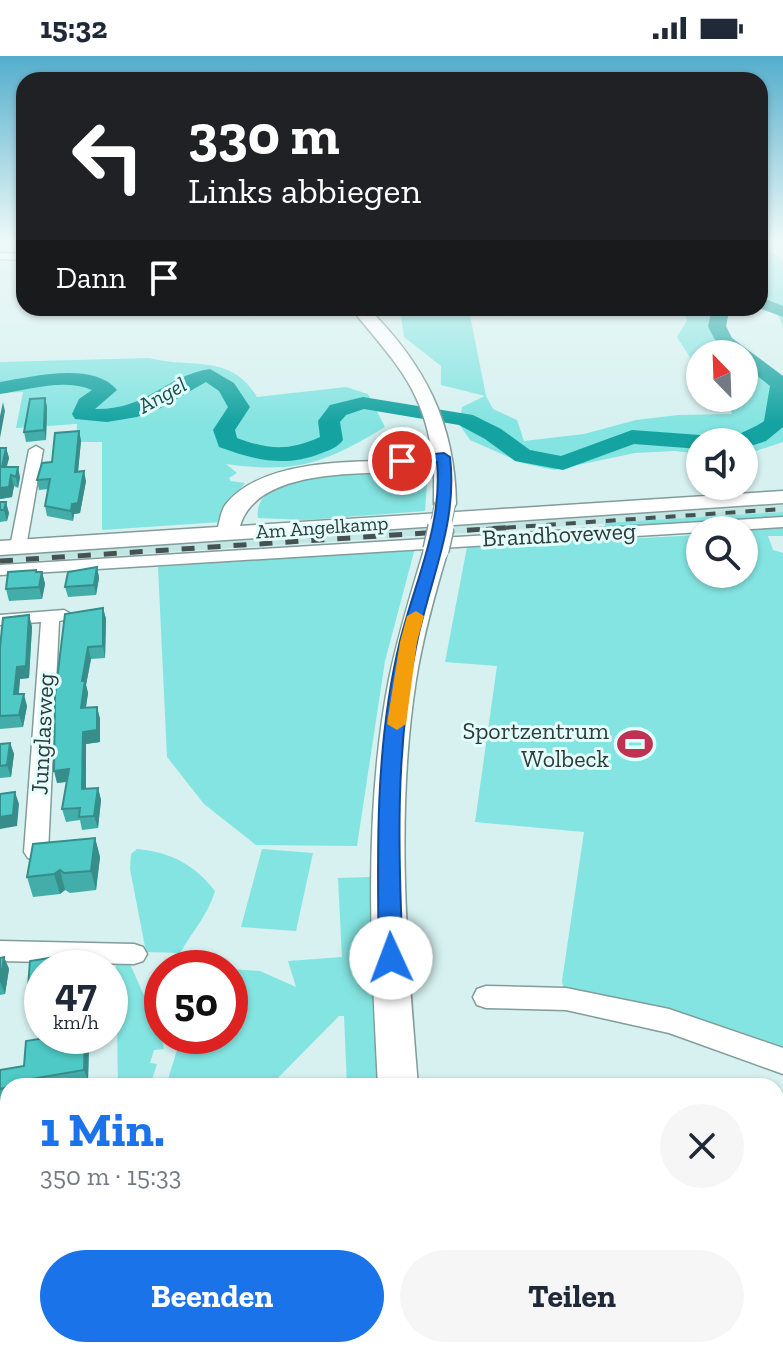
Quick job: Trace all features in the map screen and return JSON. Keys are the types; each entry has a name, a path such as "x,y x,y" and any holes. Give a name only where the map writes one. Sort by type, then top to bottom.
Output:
{"main road":[{"path":"367,316 393,344 422,389 443,455 445,504 436,550 408,642 392,757 387,848 398,1078"},
{"path":"227,533 227,523 236,503 250,490 261,486 296,475 443,455"},
{"path":"251,532 249,505 261,486"},
{"name":"Am Angelkamp","path":"9,548 783,497"}],"street":[{"name":"Am Angelkamp","path":"9,548 36,450"},
{"name":"Brandhoveweg","path":"0,570 783,522"},
{"path":"0,620 88,614"},
{"name":"Junglasweg","path":"36,852 50,616"},
{"path":"0,951 134,954"},
{"path":"486,997 566,999 669,1021 783,1061"}],"shaded area":[{"path":"768,302 783,302 783,327 778,315 768,309"},
{"path":"401,316 470,316 486,396 493,409 517,420 524,441 584,434 636,420 758,412 758,367 783,388 783,442 758,450 758,428 686,428 686,452 635,453 554,470 522,463 470,440 459,424 462,407 485,396 441,385 441,366 404,337"},
{"path":"685,316 719,316 717,326 724,340 686,340 686,351 677,337 687,320"},
{"path":"149,358 223,368 247,383 257,397 346,387 368,394 385,427 345,449 310,463 272,468 226,464 237,473 229,478 231,481 245,483 227,506 221,522 102,530 102,442 76,442 77,424 16,428 23,392 0,393 0,362"},
{"path":"406,473 421,478 427,484 425,511 306,520 258,518 261,502 273,490 293,482 343,475"},
{"path":"783,505 783,512 0,563 0,555"},
{"path":"783,512 783,518 718,516"},
{"path":"686,518 686,523 605,527 605,523"},
{"name":"Sportzentrum Wolbeck","path":"783,527 783,536 768,536 773,550 783,553 783,1061 566,999 562,981 584,832 475,822 497,666 445,662 467,547 686,536 686,588 758,588 758,529"},
{"path":"415,548 385,661 357,846 256,845 204,804 167,757 158,567"},
{"path":"137,849 171,856 199,873 215,891 182,950 146,950 130,869 131,854"},
{"path":"262,849 313,853 296,931 241,927"},
{"path":"371,877 384,1078 347,1078 344,1016 339,1016 278,1078 168,1078 176,1054 248,1054 248,970 260,971 296,987 288,961 342,957 338,878"},
{"path":"128,962 144,995 144,1054 153,1054 150,1063 157,1064 153,1078 118,1078 117,1054 128,1054"}],"building":[{"path":"45,398 44,430 24,432 30,399"},
{"path":"79,431 75,472 84,471 78,503 72,504 71,511 45,506 50,479 37,480 42,463 52,462 55,433"},
{"path":"0,448 6,448 2,467 18,467 16,477 11,475 9,487 0,488"},
{"path":"97,567 94,585 65,587 68,572"},
{"path":"8,572 42,572 39,587 6,589"},
{"path":"103,608 103,646 88,647 81,708 97,707 97,730 83,732 82,789 98,788 94,816 79,817 80,808 62,809 69,769 54,771 55,696 65,614"},
{"path":"29,615 26,666 17,667 14,694 24,694 19,715 0,716 3,618"},
{"path":"10,743 7,765 0,766 0,744"},
{"path":"15,792 13,815 0,817 0,794"},
{"path":"95,838 91,871 64,873 60,870 54,874 27,877 33,844"},
{"path":"4,957 0,982 0,958"},
{"path":"25,1054 84,1054 84,1070 37,1078 0,1078 0,1070 24,1066"}],"waterway":[{"name":"Angel","path":"768,305 783,312"},
{"name":"Angel","path":"719,316 717,326 724,340"},
{"name":"Angel","path":"758,366 781,384 774,424 758,436"},
{"name":"Angel","path":"0,388 55,380 81,380 107,390 86,403 83,414 107,416 140,409 162,400 193,379 210,375 227,387 239,407 224,430 227,442 257,453 280,456 303,453 332,440 329,421 338,410 363,403 465,420 493,434 523,456 563,463 632,437 686,441"}],"railway":[{"path":"502,528 783,509"},
{"path":"502,528 516,527"},
{"path":"0,561 502,528"},
{"path":"486,529 502,528"}],"slow traffic":[{"path":"397,724 408,642 416,616"}],"place":[{"name":"Sportzentrum Wolbeck","path":"635,744"}],"route":[{"path":"391,958 387,848 392,757 408,642 443,522 446,485 444,457 402,461"}]}
